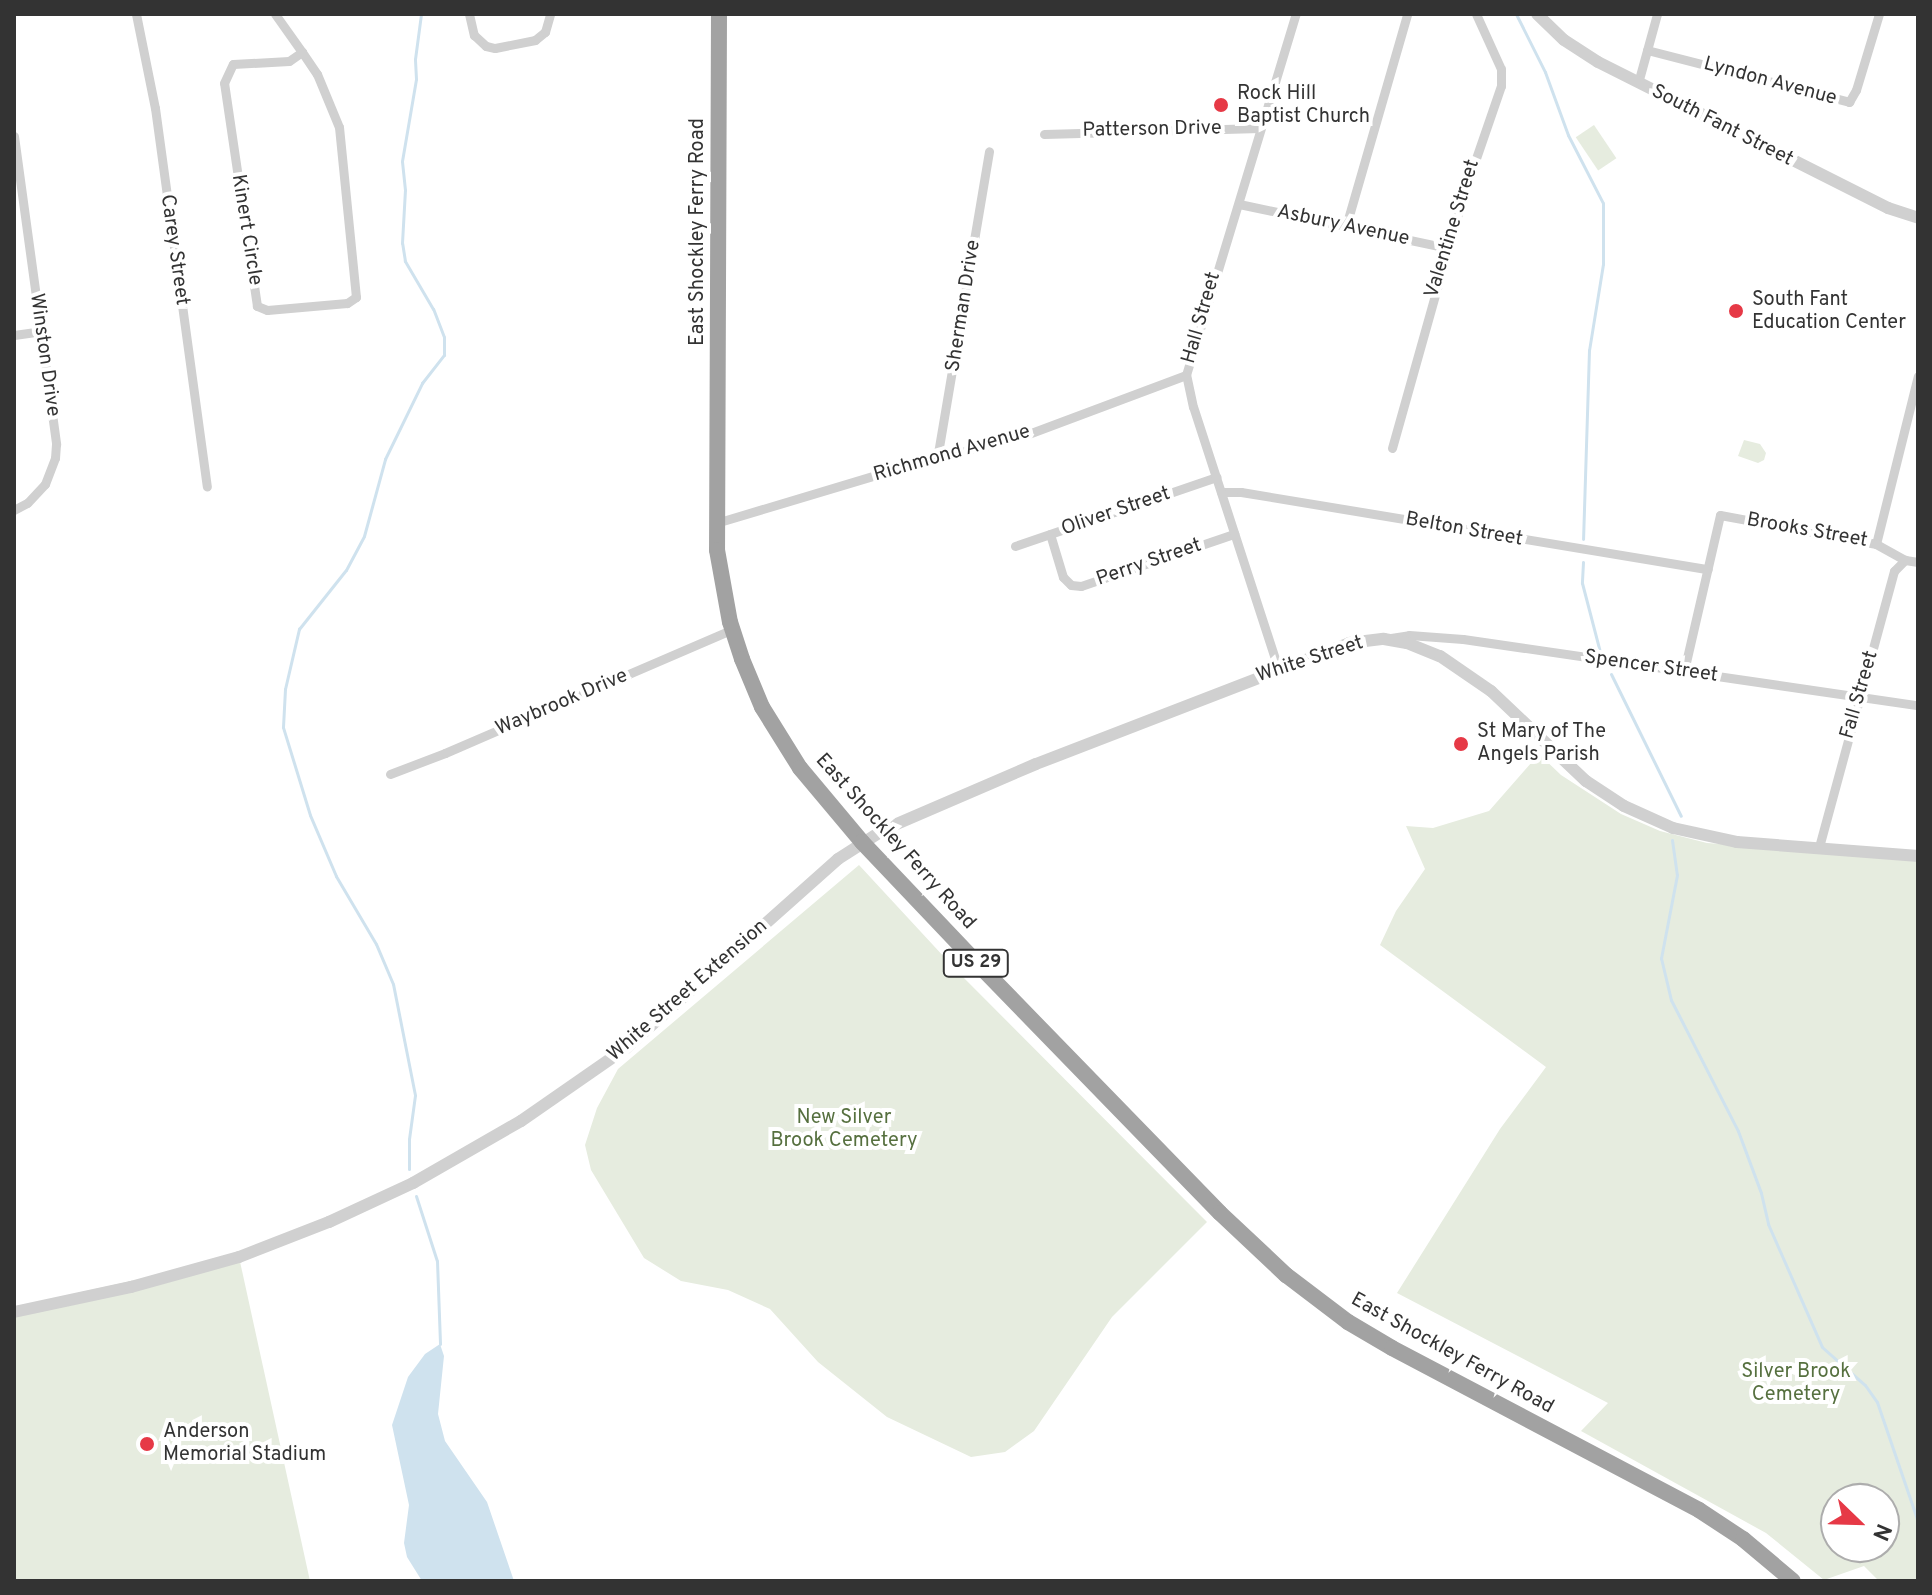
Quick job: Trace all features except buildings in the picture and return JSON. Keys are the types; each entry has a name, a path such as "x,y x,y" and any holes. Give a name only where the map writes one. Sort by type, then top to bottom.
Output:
{"highway":[{"name":"East Shockley Ferry Road","path":"719,14 716,524 722,586 733,629 755,691 779,735 821,795 862,842 1229,1223 1300,1286 1392,1348 1699,1510 1793,1581"}],"street":[{"name":"Carey Street","path":"136,14 155,108 207,486"},
{"name":"Kinert Circle","path":"275,14 302,52 317,74 339,127 356,297 347,303 267,310 257,306 224,83 233,64 289,61 302,52"},
{"path":"469,14 474,35 486,46 518,46 535,40 545,32 550,14"},
{"name":"Hall Street","path":"1278,668 1186,375 1296,14"},
{"path":"1346,226 1407,14"},
{"name":"Valentine Street","path":"1392,448 1472,166 1501,86 1497,59 1476,14"},
{"name":"South Fant Street","path":"1537,14 1575,48 1638,83 1888,208 1918,218"},
{"path":"1638,83 1657,14"},
{"name":"Lyndon Avenue","path":"1647,50 1849,102 1856,90 1879,14"},
{"name":"Patterson Drive","path":"1044,134 1260,128"},
{"name":"Winston Drive","path":"14,136 55,458 52,471 37,495 14,510"},
{"name":"Sherman Drive","path":"937,459 989,151"},
{"name":"Asbury Avenue","path":"1239,204 1448,248"},
{"path":"14,335 41,331"},
{"name":"Richmond Avenue","path":"716,524 1023,436 1186,375"},
{"path":"1876,544 1917,382"},
{"name":"Oliver Street","path":"1015,546 1216,477"},
{"name":"Belton Street","path":"1221,492 1256,495 1708,569"},
{"name":"Brooks Street","path":"1684,671 1720,515 1876,544 1905,560"},
{"name":"Perry Street","path":"1050,534 1063,577 1071,585 1081,586 1234,534"},
{"path":"1905,560 1918,562"},
{"name":"Fall Street","path":"1819,847 1894,571 1905,560"},
{"name":"Waybrook Drive","path":"390,774 733,629"},
{"name":"Spencer Street","path":"1384,639 1430,636 1860,694 1918,705"},
{"name":"White Street","path":"862,842 920,812 1278,668 1349,643 1384,639 1425,649 1466,672 1506,703 1586,781 1654,821 1737,842 1918,856"},
{"name":"White Street Extension","path":"14,1312 131,1287 239,1257 343,1216 466,1154 547,1104 626,1048 862,842"}],"green space":[{"path":"1594,125 1616,158 1598,170 1576,137"},
{"path":"1744,440 1760,444 1766,453 1764,460 1758,463 1738,456"},
{"name":"Silver Brook Cemetery","path":"1539,754 1561,775 1621,814 1660,831 1707,843 1918,859 1918,1581 1879,1581 1864,1566 1824,1580 1766,1533 1581,1431 1608,1403 1397,1293 1500,1129 1546,1067 1380,945 1396,911 1425,869 1406,826 1433,828 1489,811"},
{"name":"New Silver Brook Cemetery","path":"859,865 958,972 1207,1222 1112,1317 1034,1431 1005,1452 971,1457 887,1417 818,1362 770,1309 728,1290 681,1281 644,1258 591,1170 585,1145 597,1108 618,1069"},
{"name":"Anderson Memorial Stadium","path":"239,1257 310,1581 14,1581 14,1307"}],"water":[{"path":"440,1344 444,1356 438,1414 445,1441 487,1502 514,1581 422,1581 407,1557 404,1543 409,1505 392,1425 408,1377 425,1354"}],"waterway":[{"path":"409,1169 409,1139 415,1095 393,984 376,944 336,876 310,815 283,727 285,689 299,629 346,570 364,536 385,459 422,383 444,355 444,337 433,309 405,261 402,243 405,190 402,161 416,79 415,59 421,14"},
{"path":"1516,14 1545,72 1568,135 1603,203 1603,264 1589,350 1583,539"},
{"path":"1583,562 1582,583 1600,652"},
{"path":"1611,674 1681,816"},
{"path":"1672,840 1677,875 1661,958 1671,1000 1738,1131 1761,1193 1768,1224 1822,1347 1865,1385 1877,1402 1918,1522"},
{"path":"416,1196 437,1261 440,1344"}],"place":[{"name":"Rock Hill Baptist Church","path":"1221,105"},
{"name":"South Fant Education Center","path":"1736,311"},
{"name":"St Mary of The Angels Parish","path":"1461,744"},
{"name":"Anderson Memorial Stadium","path":"147,1444"}]}
